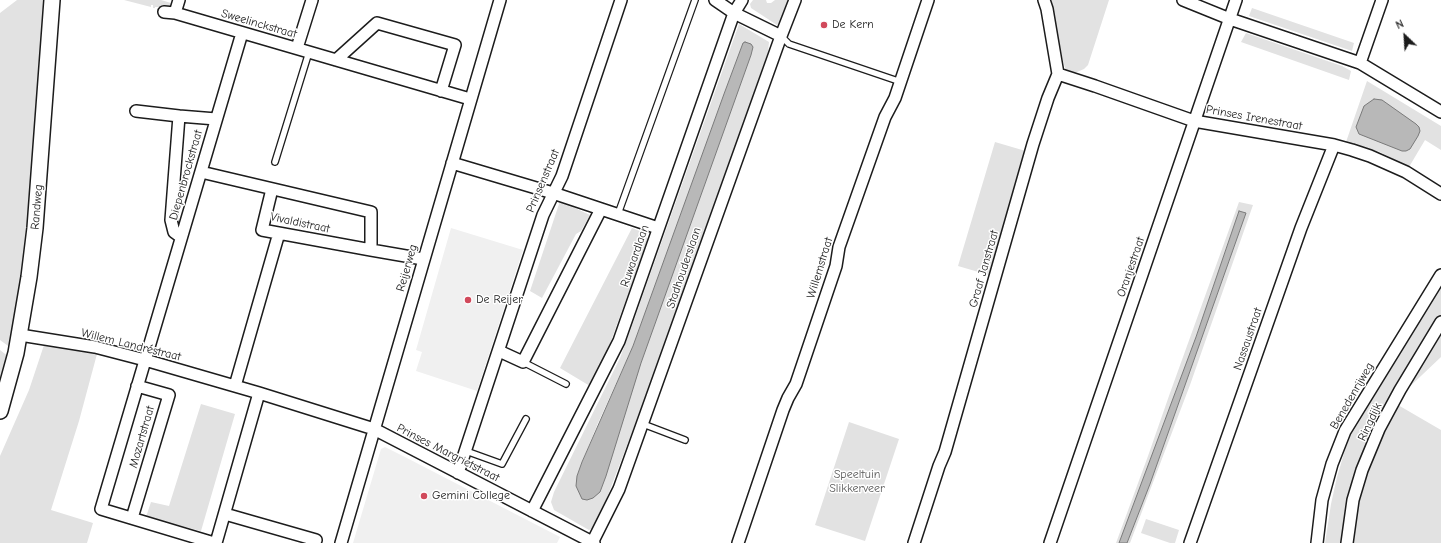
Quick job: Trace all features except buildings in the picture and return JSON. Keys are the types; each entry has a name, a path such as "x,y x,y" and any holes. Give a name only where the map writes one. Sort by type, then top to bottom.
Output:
{"street":[{"name":"Randweg","path":"0,410 20,335 29,277 35,228 52,0"},
{"path":"176,13 179,0"},
{"path":"297,48 312,0"},
{"name":"Reijerweg","path":"341,543 500,0"},
{"name":"Prinsenstraat","path":"458,473 530,252 543,215 562,176 621,0"},
{"path":"715,0 734,13 780,36"},
{"name":"Ruwaardlaan","path":"532,511 619,341 734,13 742,0"},
{"name":"Stadhouderslaan","path":"593,543 619,489 780,36 795,0"},
{"name":"Willemstraat","path":"738,543 783,410 796,384 836,266 839,247 885,117 896,98 928,0"},
{"path":"1044,0 1047,9 1058,74"},
{"path":"1183,0 1360,63 1441,112"},
{"name":"Oranjestraat","path":"1050,543 1236,0"},
{"path":"1360,63 1382,0"},
{"name":"Sweelinckstraat","path":"164,12 176,13 470,99"},
{"path":"336,60 377,23 456,45 441,91"},
{"name":"Diepenbrockstraat","path":"145,360 242,33"},
{"name":"Prinses Irenestraat","path":"1058,74 1194,121 1334,145 1370,156 1406,172 1441,194"},
{"name":"Graaf Janstraat","path":"914,543 945,452 1033,144 1048,98 1058,74"},
{"name":"Diepenbrockstraat","path":"136,111 216,119"},
{"name":"Diepenbrockstraat","path":"179,116 171,220 174,232 181,237"},
{"name":"Nassaustraat","path":"1190,543 1301,228 1334,145"},
{"path":"452,163 553,192 658,228"},
{"path":"201,172 371,212 371,250"},
{"name":"Vivaldistraat","path":"272,189 262,230 423,259"},
{"path":"499,351 523,362 601,209"},
{"path":"235,386 279,233"},
{"name":"Benedenrijweg","path":"1317,543 1322,500 1332,464 1345,431 1441,275"},
{"name":"Ringdijk","path":"1347,543 1353,500 1362,470 1400,390 1441,322"},
{"name":"Willem Landréstraat","path":"20,335 95,347 145,360 259,393 374,429"},
{"name":"Mozartstraat","path":"145,360 101,509 215,543 225,514 259,393"},
{"name":"Mozartstraat","path":"132,518 168,395 137,386"},
{"name":"Prinses Margrietstraat","path":"374,429 593,543"},
{"path":"225,514 316,540"}],"lane":[{"path":"618,214 695,0"},
{"path":"780,36 789,44 901,82"},
{"path":"275,162 309,52"},
{"path":"523,362 566,384"},
{"path":"466,451 502,464 526,419"},
{"path":"643,424 685,440"}],"shaded area":[{"path":"745,42 751,44 753,47 751,55 641,363 606,476 600,492 593,498 587,500 582,499 576,486 577,476 633,346 724,94 743,43"},
{"path":"1374,99 1382,100 1419,127 1420,131 1418,136 1410,149 1402,151 1359,134 1356,127 1364,106"},
{"path":"1239,211 1246,213 1150,484 1127,543 1119,543 1196,337"},
{"name":"De Reijer","path":"451,228 523,250 477,391 416,371 422,352 416,350"},
{"name":"Gemini College","path":"385,447 560,537 557,543 353,543 381,449"}],"green space":[{"path":"17,0 47,0 40,107 15,351 0,340 0,13"},
{"path":"124,0 161,0 171,3 170,6 153,8 153,5 151,5 151,7"},
{"path":"753,0 766,0 767,3 771,3 775,0 790,0 780,22 777,25 751,8 750,4"},
{"path":"1051,0 1109,0 1088,65 1084,69 1077,72 1071,73 1066,71"},
{"path":"1252,8 1354,43 1352,51 1249,16"},
{"path":"739,24 769,42 768,52 683,296 644,401 596,526 589,530 554,510 551,502 554,492 620,358","holes":["743,43 753,47 641,363 577,476 598,423 633,346"]},
{"path":"1246,33 1342,66 1351,71 1349,80 1241,42"},
{"path":"1367,81 1441,126 1441,150 1425,140 1409,167 1380,152 1346,142"},
{"path":"995,142 1029,152 992,276 958,266"},
{"path":"560,201 590,215 581,231 576,234 542,298 530,291"},
{"path":"1239,202 1253,205 1190,385 1130,543 1127,543 1150,484 1246,213 1239,211 1196,337 1119,543 1116,543 1148,456"},
{"path":"632,228 642,232 648,239 608,349 590,386 560,368"},
{"path":"1441,286 1441,318 1379,424 1344,543 1325,543 1337,477 1351,435"},
{"path":"1441,332 1441,357 1403,393"},
{"path":"46,339 97,354 79,421 51,510 93,523 87,543 0,543 0,456 29,390"},
{"path":"0,350 13,360 0,404"},
{"path":"201,404 235,414 201,531 146,517 151,502 169,506"},
{"path":"1398,405 1441,430 1441,543 1352,543 1357,498 1379,444"},
{"name":"Speeltuin Slikkerveer","path":"849,422 899,439 865,541 815,525"},
{"path":"1146,519 1179,530 1175,543 1170,543 1141,533"}],"place":[{"name":"De Kern","path":"824,25"},
{"name":"De Reijer","path":"468,300"},
{"name":"Gemini College","path":"424,496"}]}
